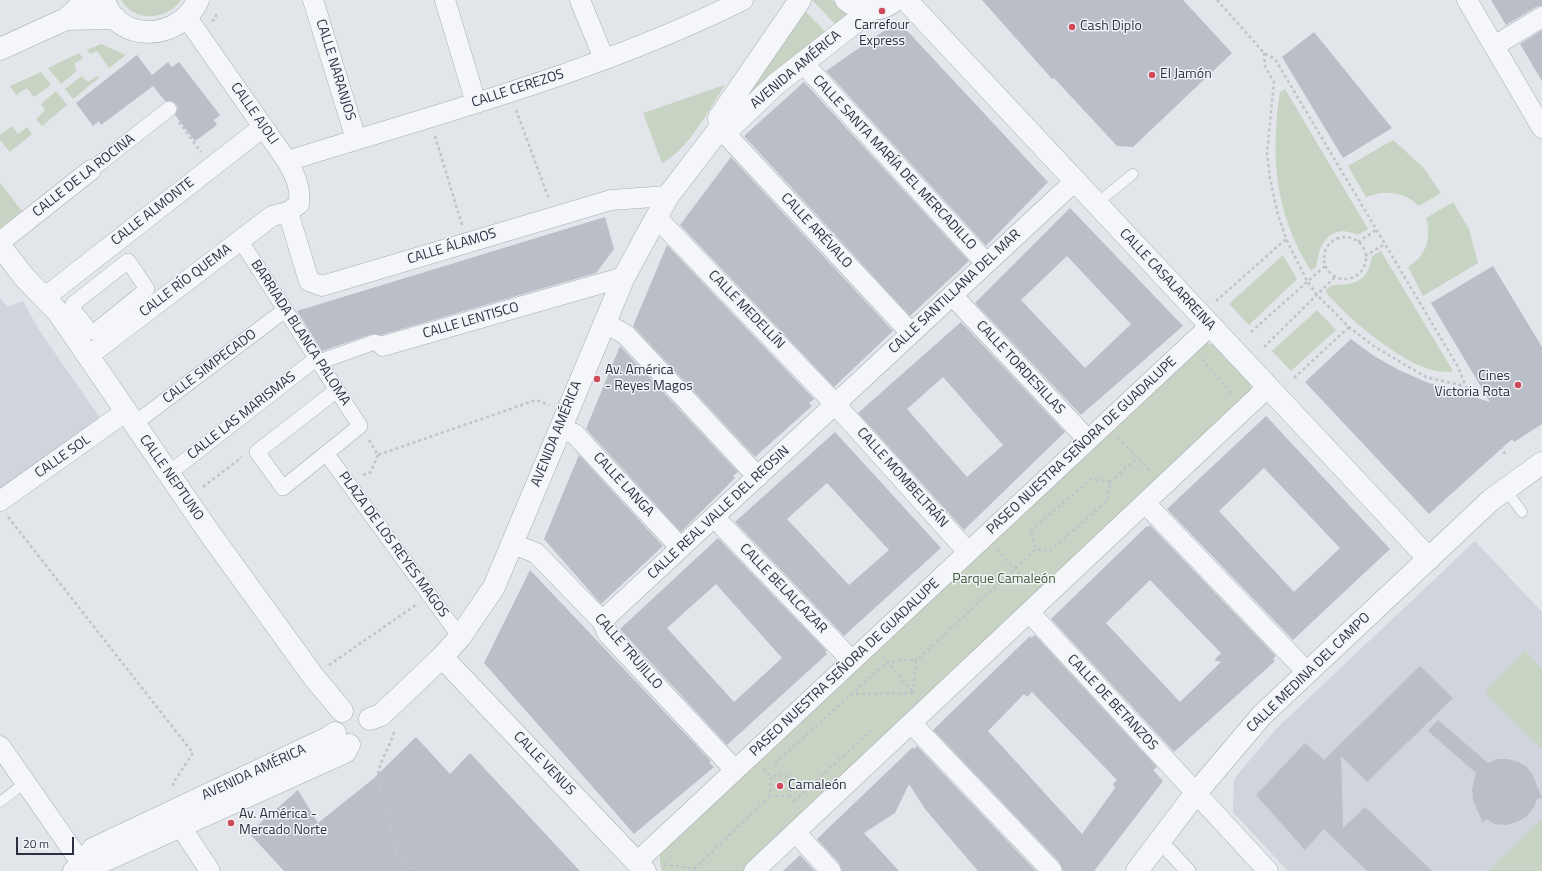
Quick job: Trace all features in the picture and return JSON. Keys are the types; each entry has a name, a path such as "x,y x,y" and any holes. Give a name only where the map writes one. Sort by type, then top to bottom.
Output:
{"street":[{"path":"0,49 66,19 87,0"},
{"path":"104,0 115,18 128,27 143,32 159,32 174,27 193,9"},
{"name":"CALLE NARANJOS","path":"313,0 356,139"},
{"path":"445,0 476,103"},
{"path":"580,0 604,59"},
{"name":"AVENIDA AMÉRICA","path":"376,717 442,657 460,637 494,586 513,544 563,420 624,277 668,196 720,128 719,118 800,0"},
{"path":"846,0 860,8 872,9"},
{"name":"AVENIDA AMÉRICA","path":"720,128 731,127 776,84 802,62 872,9 883,7 895,0"},
{"name":"CALLE CASALARREINA","path":"906,0 1096,204 1211,315 1268,388 1429,559"},
{"path":"1467,0 1542,128"},
{"name":"CALLE CEREZOS","path":"287,160 540,84 672,34 732,2"},
{"name":"CALLE AJOLI","path":"193,9 263,127 287,160 296,178 300,192 299,204 288,212"},
{"path":"1494,46 1542,17"},
{"path":"66,19 115,18"},
{"name":"CALLE SANTA MARÍA DEL MERCADILLO","path":"802,62 986,263"},
{"name":"CALLE DE LA ROCINA","path":"0,242 169,109"},
{"name":"CALLE ALMONTE","path":"44,298 263,127"},
{"name":"CALLE ARÉVALO","path":"720,128 911,333"},
{"name":"CALLE SANTILLANA DEL MAR","path":"835,404 1075,181"},
{"name":"CALLE ÁLAMOS","path":"288,212 309,281 322,286 612,200 668,196"},
{"name":"CALLE RÍO QUEMA","path":"88,356 272,216 288,212"},
{"name":"CALLE MEDELLÍN","path":"656,217 835,404"},
{"name":"BARRIADA BLANCA PALOMA","path":"240,240 360,426"},
{"name":"CALLE NEPTUNO","path":"0,246 44,298 58,312 186,500 313,676 342,710"},
{"path":"128,261 147,290 94,332 91,332 72,308 73,304 128,261"},
{"name":"CALLE LENTISCO","path":"318,360 374,342 383,346 624,277"},
{"name":"CALLE TORDESILLAS","path":"952,296 1088,440"},
{"name":"CALLE SIMPECADO","path":"130,418 285,310"},
{"name":"PASEO NUESTRA SEÑORA DE GUADALUPE","path":"642,868 735,770 1189,346 1211,315"},
{"path":"604,322 626,335 758,477"},
{"name":"CALLE LAS MARISMAS","path":"168,474 318,360"},
{"path":"754,871 1268,388"},
{"path":"337,390 252,453 283,488 360,426"},
{"name":"CALLE REAL VALLE DEL REOSIN","path":"602,621 835,404"},
{"name":"CALLE MOMBELTRÁN","path":"835,404 968,552"},
{"name":"CALLE SOL","path":"3,508 130,418"},
{"name":"CALLE LANGA","path":"563,420 681,548"},
{"name":"PLAZA DE LOS REYES MAGOS","path":"326,453 460,637"},
{"name":"CALLE MEDINA DEL CAMPO","path":"1137,871 1196,793 1262,716 1491,500 1542,463"},
{"path":"1145,503 1307,672"},
{"name":"CALLE BELALCAZAR","path":"714,517 852,661"},
{"name":"CALLE TRUJILLO","path":"513,544 536,553 602,621 608,634 735,770"},
{"name":"CALLE DE BETANZOS","path":"1036,606 1196,793 1268,871"},
{"name":"CALLE VENUS","path":"442,657 642,868"},
{"path":"355,708 376,717 366,741 355,746 342,739 334,721 342,710 355,708"},
{"path":"911,723 1052,871"},
{"name":"AVENIDA AMÉRICA","path":"78,867 99,863 176,810 345,752 342,739"},
{"path":"0,746 26,782 78,867"},
{"path":"176,810 210,871"},
{"path":"795,832 831,871"},
{"path":"1160,841 1188,871"}],"lane":[{"path":"1096,204 1132,174"},
{"path":"1506,490 1522,512"},
{"path":"0,802 26,782"}],"path":[{"path":"1216,0 1264,53 1275,59 1458,367 1468,392"},
{"path":"1264,53 1265,66 1274,82 1267,153 1270,179 1277,211 1286,239 1307,281 1317,295 1349,327 1375,347 1426,377 1465,386"},
{"path":"510,93 556,216"},
{"path":"169,109 212,166"},
{"path":"429,117 468,243"},
{"path":"1358,242 1376,230"},
{"path":"1345,237 1358,242 1362,246 1365,256 1363,268 1354,277 1341,279 1335,277 1325,266 1324,252 1332,241 1345,237"},
{"path":"1211,315 1286,239"},
{"path":"1365,256 1385,244"},
{"path":"1250,332 1325,266"},
{"path":"1264,347 1335,277"},
{"path":"1294,378 1349,327"},
{"path":"1189,346 1233,395 1250,405"},
{"path":"347,482 371,472 378,455 536,400 563,420"},
{"path":"1105,425 1164,485"},
{"path":"360,426 378,455"},
{"path":"1494,436 1505,454"},
{"path":"186,500 252,453"},
{"path":"1036,549 1050,551 1107,501 1110,482 1137,458"},
{"path":"1036,549 1030,531 1091,479 1110,482"},
{"path":"3,508 193,753 172,783 176,810"},
{"path":"984,537 1014,569 1036,606"},
{"path":"908,698 914,692 916,661 918,658 1036,549"},
{"path":"313,676 430,596"},
{"path":"871,643 886,662 928,708"},
{"path":"766,771 886,662 918,658"},
{"path":"850,694 914,692"},
{"path":"376,717 395,728 391,743 379,765 378,777 397,854 412,871"},
{"path":"794,801 874,728"},
{"path":"642,868 660,864 695,870 770,796 771,776 790,776 790,796 770,796"}],"shaded area":[{"path":"0,298 8,307 23,301 39,330 100,418 0,490"},
{"path":"1475,541 1542,612 1542,871 1288,871 1233,812 1234,779 1276,729"}],"green space":[{"path":"121,0 181,0 168,12 151,16 134,13"},
{"path":"812,0 832,0 848,14 836,25"},
{"path":"802,8 827,33 730,120"},
{"path":"101,44 126,55 109,68 97,51 90,54 87,50"},
{"path":"79,53 83,58 74,64 77,71 61,84 48,68"},
{"path":"41,72 51,85 34,97 27,88 16,95 10,86"},
{"path":"82,76 88,82 97,76 99,78 73,99 65,89"},
{"path":"725,85 705,117 681,149 662,163 643,113"},
{"path":"1285,89 1368,229 1358,235 1341,231 1328,236 1321,248 1317,265 1311,271 1299,250 1290,228 1278,184 1276,162 1277,116 1280,92"},
{"path":"56,91 67,105 42,126 36,119 45,110 41,104"},
{"path":"12,126 18,134 27,127 32,134 10,152 0,140 0,135"},
{"path":"1393,140 1423,167 1441,193 1419,206 1407,197 1394,193 1380,193 1366,197 1348,166"},
{"path":"0,183 22,211 0,228"},
{"path":"1453,202 1469,229 1478,263 1423,296 1408,267 1419,258 1426,246 1428,239 1428,225 1426,218"},
{"path":"1381,251 1453,371 1438,371 1421,366 1402,356 1365,330 1325,291 1332,285 1354,283 1364,277 1370,265 1372,256"},
{"path":"1283,255 1297,279 1249,325 1229,304"},
{"path":"1317,310 1336,330 1291,371 1272,351"},
{"name":"Parque Camaleón","path":"1207,343 1215,345 1250,382 1251,391 746,871 662,871 660,864 660,852 1198,345"},
{"path":"1525,651 1542,669 1542,749 1485,692"},
{"path":"1542,819 1542,871 1488,871"}],"building":[{"path":"982,0 1183,0 1232,53 1133,147 1117,146 1054,78 1052,79"},
{"path":"1491,0 1542,0 1542,6 1536,7 1506,25"},
{"path":"898,21 1048,182 986,246 826,71"},
{"path":"1542,30 1542,81 1520,44"},
{"path":"1314,32 1392,128 1343,158 1282,57"},
{"path":"137,55 152,75 168,62 172,67 179,62 220,115 214,120 217,125 195,141 175,115 178,108 176,104 172,101 165,101 153,86 101,125 99,121 93,126 76,103"},
{"path":"804,82 969,261 910,316 744,136"},
{"path":"731,157 893,331 834,387 680,225"},
{"path":"1070,208 1183,326 1081,415 975,303","holes":["1067,256 1131,324 1085,368 1021,300"]},
{"path":"605,217 614,249 596,273 381,335 372,334 322,351 297,311"},
{"path":"667,245 814,399 809,403 812,406 755,457 633,326"},
{"path":"1493,266 1542,347 1542,424 1514,442 1512,439 1429,514 1305,382 1351,339 1374,356 1399,370 1426,382 1490,402 1431,303"},
{"path":"961,322 1065,432 964,530 858,413","holes":["943,377 1003,445 967,477 907,409"]},
{"path":"620,346 738,472 733,476 735,478 681,532 586,429"},
{"path":"1266,416 1390,549 1293,640 1167,509","holes":["1264,468 1340,548 1294,592 1219,511"]},
{"path":"835,432 941,548 844,636 735,522","holes":["827,483 889,550 849,585 787,519"]},
{"path":"579,455 663,546 601,604 544,539"},
{"path":"1150,525 1276,656 1273,659 1275,661 1174,752 1051,619 1147,526 1148,527","holes":["1150,580 1221,653 1214,660 1221,662 1180,702 1106,623"]},
{"path":"718,538 827,651 825,652 827,654 727,745 620,629","holes":["716,584 782,658 734,702 667,628"]},
{"path":"530,570 711,761 709,762 714,767 634,834 484,663"},
{"path":"1035,635 1157,767 1153,770 1163,781 1094,871 1063,871 1060,863 933,730 1030,636 1031,638","holes":["1032,692 1117,780 1113,784 1115,788 1082,834 988,731 1024,694 1027,697"]},
{"path":"1420,666 1453,698 1367,782 1341,756 1343,828 1365,807 1432,871 1367,871 1324,829 1305,850 1256,795 1305,743 1324,760"},
{"path":"1438,720 1488,763 1497,759 1508,759 1527,767 1533,776 1542,798 1537,799 1534,807 1527,816 1517,822 1507,825 1495,824 1486,819 1483,823 1473,800 1472,789 1476,773 1428,731"},
{"path":"416,737 450,774 470,753 580,871 284,871 249,833 298,790 318,823 373,779"},
{"path":"917,746 1036,871 978,871 925,809 909,784 895,813 864,833 899,871 842,871 839,863 817,839 913,747 914,749"},
{"path":"800,855 815,871 783,871"}],"place":[{"name":"Carrefour Express","path":"882,11"},
{"name":"Cash Diplo","path":"1072,27"},
{"name":"El Jamón","path":"1152,75"},
{"name":"Av. América - Reyes Magos","path":"597,379"},
{"name":"Cines Victoria Rota","path":"1518,385"},
{"name":"Camaleón","path":"780,786"},
{"name":"Av. América - Mercado Norte","path":"231,823"}]}
